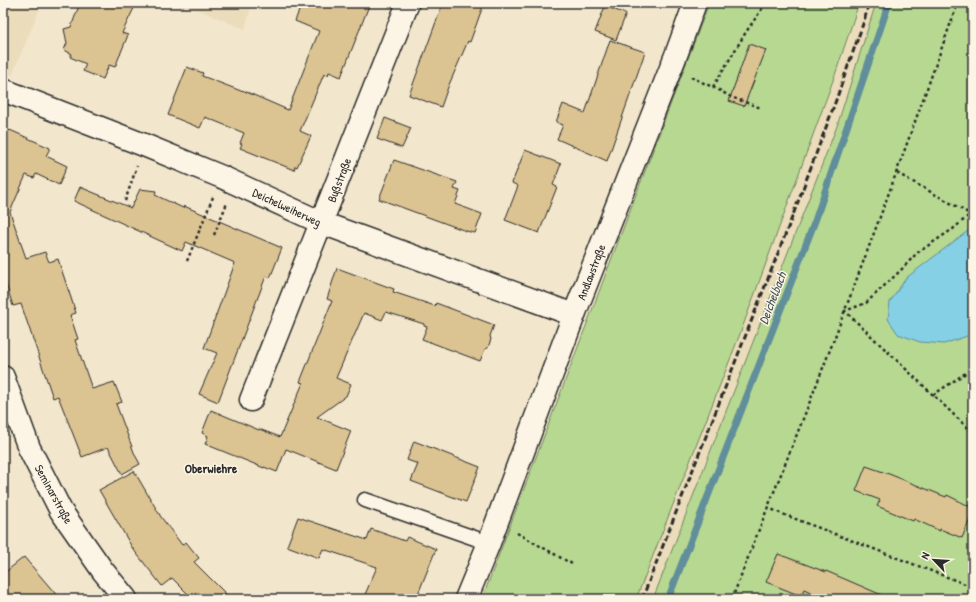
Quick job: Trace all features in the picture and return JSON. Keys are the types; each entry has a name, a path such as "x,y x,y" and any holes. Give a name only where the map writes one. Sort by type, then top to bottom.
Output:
{"street":[{"name":"Bußstraße","path":"251,400 408,3"},
{"name":"Andlawstraße","path":"466,599 497,523 574,315 695,3"},
{"name":"Deichelweiherweg","path":"3,90 144,144 229,180 322,223 574,315"},
{"name":"Seminarstraße","path":"3,377 29,448 61,510 103,571 126,599"}],"lane":[{"path":"365,500 489,543"}],"path":[{"path":"713,87 746,32 766,3"},
{"path":"732,599 845,311 897,173 958,3"},
{"path":"671,67 731,97 761,108"},
{"path":"125,201 144,144"},
{"path":"845,311 866,303 917,253 953,229 971,213 897,173"},
{"path":"214,235 229,180"},
{"path":"186,261 229,180"},
{"path":"845,311 973,433"},
{"path":"933,395 973,368"},
{"path":"767,507 973,587"},
{"path":"497,523 509,528 572,564"}],"shaded area":[{"path":"3,3 42,3 12,75 3,72"},
{"path":"181,3 252,3 245,29"},
{"path":"859,3 876,3 837,126 653,599 636,599 740,334 835,75"}],"green space":[{"path":"709,3 859,3 835,75 740,334 636,599 482,599"},
{"path":"876,3 973,3 973,599 653,599 837,126"}],"water":[{"path":"973,227 973,334 944,344 920,342 898,334 888,319 890,302 906,278"}],"building":[{"path":"80,3 122,3 134,8 122,33 128,35 115,67 109,65 103,79 83,71 86,64 70,57 72,54 64,50 67,43 64,29 71,27"},
{"path":"302,3 370,3 341,77 329,72 328,75 324,74 300,131 311,136 297,167 295,166 294,170 240,148 242,144 240,143 244,133 205,117 200,128 168,115 187,67 203,73 202,76 241,91 242,90 288,110 319,31 295,21"},
{"path":"443,3 484,3 470,42 468,41 441,107 409,95"},
{"path":"605,6 626,14 616,40 595,32"},
{"path":"610,40 645,52 607,161 557,139 563,125 556,122 563,104 585,113"},
{"path":"749,44 766,50 744,106 729,101"},
{"path":"385,118 411,128 402,148 377,139"},
{"path":"3,128 50,148 46,156 67,166 59,185 36,174 34,178 26,175 10,212 26,258 45,252 49,262 58,259 76,313 70,315 78,339 75,340 92,389 114,382 122,402 116,404 135,455 140,464 122,474 108,447 82,457 58,396 53,398 21,304 13,306 3,275"},
{"path":"525,150 561,164 553,185 557,187 539,233 505,220 518,186 512,183"},
{"path":"394,160 457,182 454,189 460,191 455,204 482,214 475,233 379,199"},
{"path":"80,187 131,208 140,189 156,191 155,195 183,208 184,206 282,248 270,278 266,276 218,402 199,394 217,353 204,348 235,263 186,242 182,251 74,201"},
{"path":"337,268 394,289 393,292 435,306 436,303 494,325 488,348 485,349 480,361 422,339 427,327 424,326 424,324 386,312 382,320 364,313 336,378 351,384 346,396 317,417 351,431 336,469 286,449 277,472 205,444 208,436 202,433 211,410 280,437 303,383 300,382 332,301 327,299"},
{"path":"414,441 480,467 466,502 411,481 418,464 407,460"},
{"path":"866,466 946,497 947,495 973,508 973,512 962,538 940,529 940,531 914,519 913,521 877,506 880,500 856,491"},
{"path":"134,471 161,517 182,545 186,542 199,558 194,562 231,599 193,599 172,578 162,586 133,549 99,490"},
{"path":"298,517 367,540 371,529 405,541 407,537 436,549 416,599 363,599 377,567 323,549 319,558 287,546"},
{"path":"778,554 826,571 891,599 826,599 804,589 801,596 766,582"},
{"path":"24,557 60,599 3,599 3,574"}],"waterway":[{"name":"Deichelbach","path":"668,599 815,221 889,3"}],"railway":[{"path":"642,599 793,215 831,114 869,3"}],"district":[{"name":"Oberwiehre","path":"211,468"}]}
